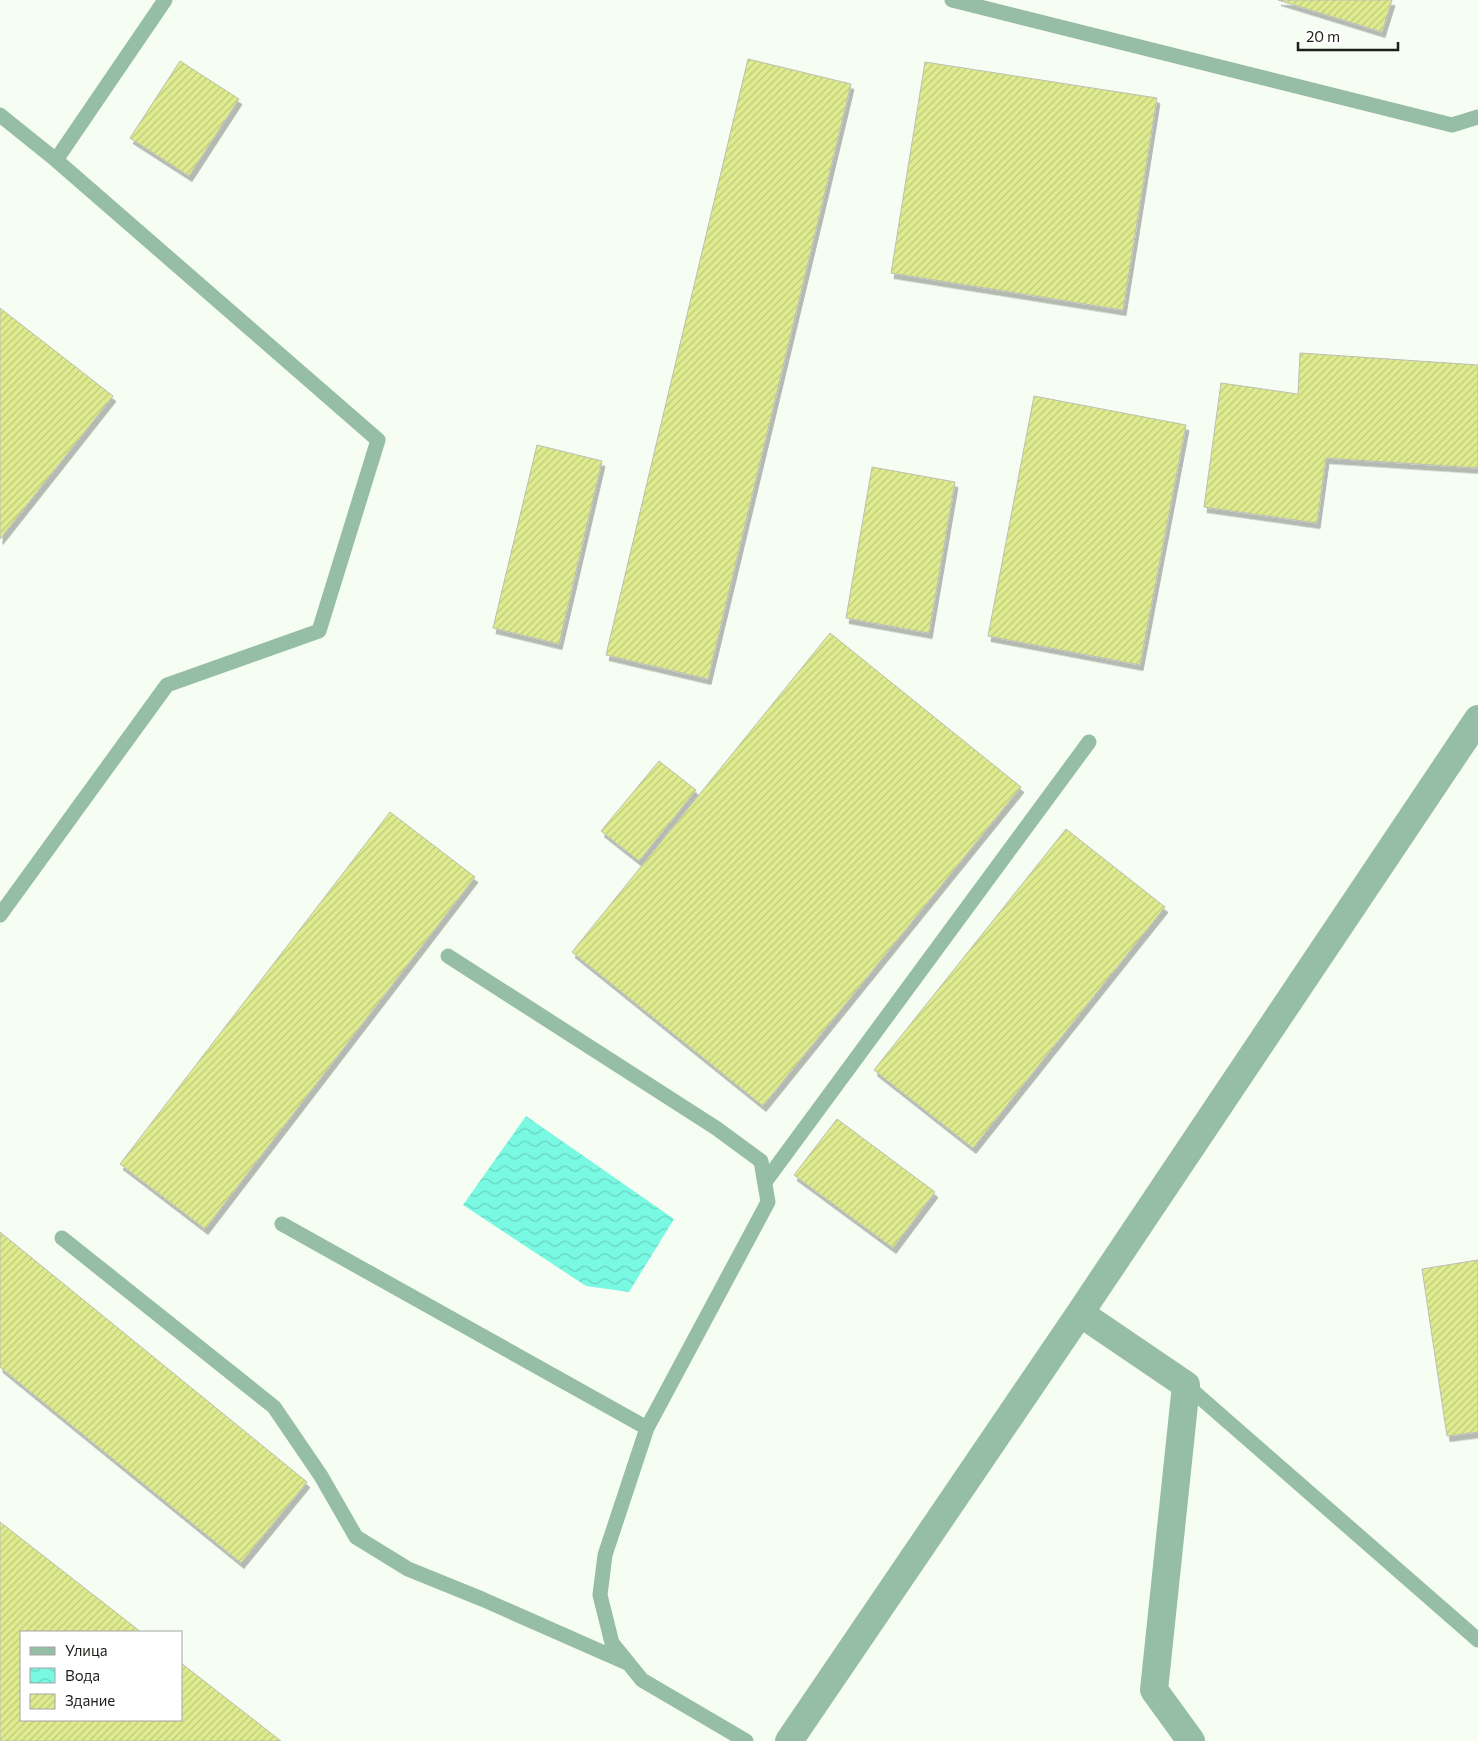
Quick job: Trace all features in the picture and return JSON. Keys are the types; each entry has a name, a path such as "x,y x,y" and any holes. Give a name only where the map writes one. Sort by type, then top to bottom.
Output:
{"street":[{"path":"789,1741 1080,1313 1478,719"},
{"path":"1080,1313 1186,1385 1154,1690 1190,1741"}],"lane":[{"path":"56,160 165,0"},
{"path":"952,0 1452,125 1478,117"},
{"path":"0,116 56,160 378,440 319,631 167,685 0,915"},
{"path":"765,1182 1089,742"},
{"path":"448,956 716,1128 761,1161 768,1202 647,1428 605,1555 600,1595 612,1643 642,1680 746,1741"},
{"path":"282,1224 647,1428"},
{"path":"62,1238 274,1407 321,1476 356,1537 408,1569 482,1599 630,1665"},
{"path":"1186,1385 1478,1640"}],"water":[{"path":"526,1116 674,1219 629,1292 586,1286 463,1205"}],"building":[{"path":"1278,0 1392,0 1382,32"},
{"path":"748,59 851,84 708,679 606,655"},
{"path":"180,61 239,99 189,176 130,138"},
{"path":"925,62 1157,98 1123,310 891,273"},
{"path":"0,308 113,396 0,539"},
{"path":"1300,353 1478,365 1478,468 1326,458 1317,523 1204,507 1221,383 1298,394"},
{"path":"1034,396 1186,425 1140,665 988,636"},
{"path":"537,445 602,461 559,644 493,628"},
{"path":"872,467 955,482 929,633 846,618"},
{"path":"830,633 1021,787 763,1106 572,952"},
{"path":"659,761 696,790 639,861 601,831"},
{"path":"390,812 475,877 205,1229 120,1164"},
{"path":"1066,829 1165,907 973,1148 874,1070"},
{"path":"837,1119 935,1192 893,1248 794,1175"},
{"path":"0,1232 307,1482 241,1563 0,1367"},
{"path":"1478,1260 1478,1432 1447,1436 1422,1269"},
{"path":"0,1522 140,1631 20,1631 20,1721 182,1721 182,1664 281,1741 0,1741"}]}
